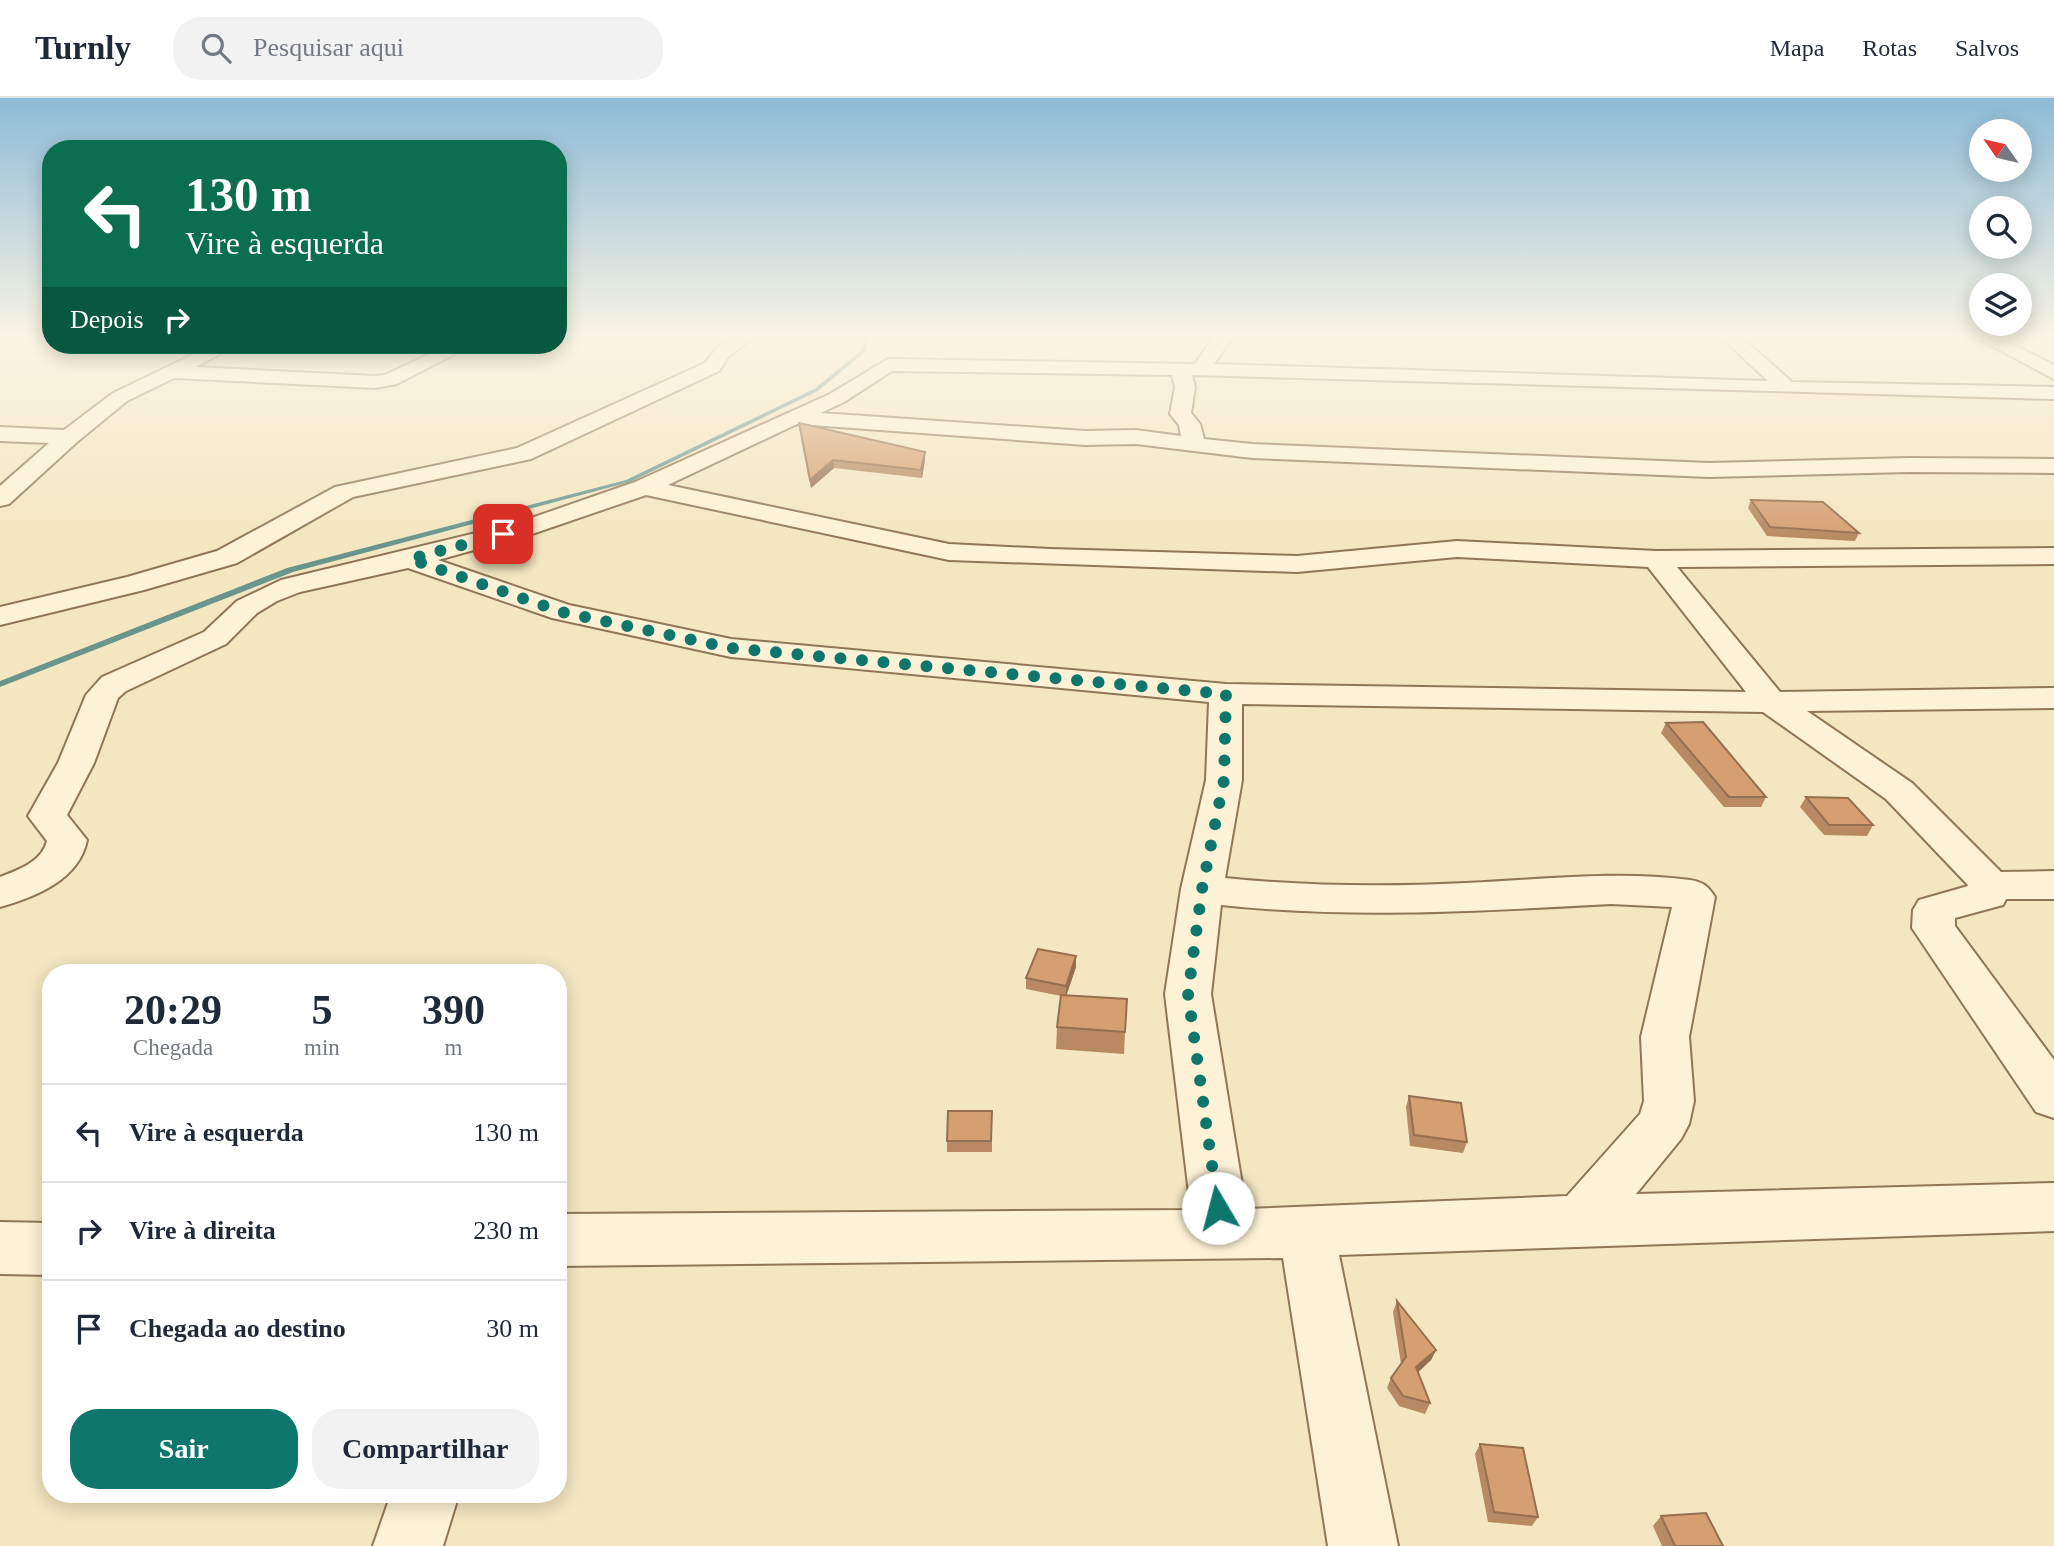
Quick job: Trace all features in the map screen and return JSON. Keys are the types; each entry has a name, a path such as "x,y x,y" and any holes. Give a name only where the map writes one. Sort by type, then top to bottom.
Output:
{"street":[{"path":"0,499 69,436 109,406"},
{"path":"0,616 134,584 227,557 344,492 372,484 496,461 545,446 630,406"},
{"path":"0,893 53,866 64,855 67,840 47,816 76,763 106,689 215,638 247,607 267,595 291,586 410,559 526,528 644,488 820,406"},
{"path":"1182,406 1180,414 1189,424 1195,445"},
{"path":"795,418 1085,439 1136,437 1252,451 1709,470 1909,465 2054,466"},
{"path":"0,434 69,436"},
{"path":"644,488 949,552 1297,564 1457,549 1656,559 2054,556"},
{"path":"410,559 562,612 731,648 1226,694 1771,702 2054,698"},
{"path":"1656,559 1771,702 1899,791 1989,886 2054,886"},
{"path":"1222,1235 1188,994 1202,889 1224,780 1226,694"},
{"path":"1989,886 1988,895 1934,910 1934,928 2054,1098"},
{"path":"1202,889 1297,899 1453,898 1611,890 1691,894 1694,897 1693,906 1665,1037 1669,1101 1663,1124 1581,1220"},
{"path":"567,1240 1222,1235 1306,1229 1581,1220 2054,1208"},
{"path":"1306,1229 1363,1546"},
{"path":"0,1248 42,1249"},
{"path":"408,1546 422,1503"}],"building":[{"path":"799,423 925,452 921,470 833,460 810,480"},
{"path":"1751,500 1823,502 1859,533 1770,527"},
{"path":"1703,722 1766,797 1729,797 1666,723"},
{"path":"1806,797 1848,798 1873,825 1829,825"},
{"path":"1038,949 1076,956 1066,986 1026,978"},
{"path":"1061,995 1127,999 1125,1032 1057,1027"},
{"path":"1409,1096 1461,1103 1467,1142 1414,1135"},
{"path":"948,1111 992,1111 991,1141 947,1141"},
{"path":"1397,1301 1436,1350 1416,1367 1430,1403 1403,1396 1391,1378 1406,1357"},
{"path":"1480,1444 1523,1448 1538,1517 1494,1512"},
{"path":"1706,1513 1723,1546 1675,1546 1661,1516"}],"waterway":[{"path":"0,684 290,570 628,481 784,406"}],"route":[{"path":"503,534 410,559 562,612 731,648 1226,694 1224,780 1202,889 1188,994 1218,1208"}]}
